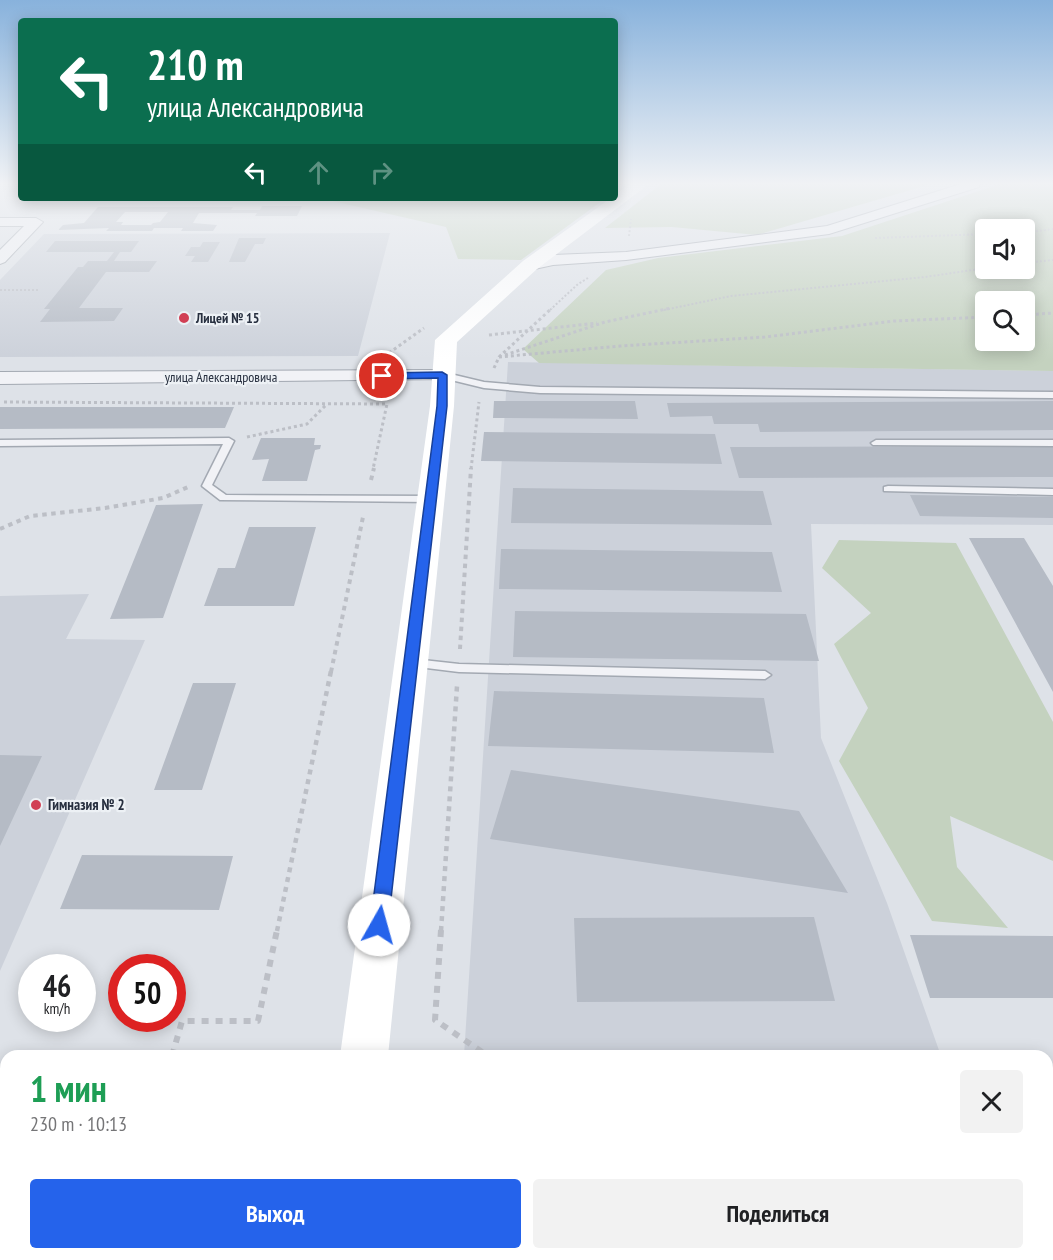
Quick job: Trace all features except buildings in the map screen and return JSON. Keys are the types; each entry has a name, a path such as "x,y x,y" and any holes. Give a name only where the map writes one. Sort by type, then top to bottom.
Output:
{"main road":[{"path":"365,1050 442,406 442,375 446,340 530,265 560,243"}],"street":[{"path":"530,265 553,260 626,256 729,243"},
{"name":"улица Александровича","path":"0,378 442,375"}],"lane":[{"path":"442,375 484,385 540,390 1053,395"},
{"path":"0,443 228,441 207,486 224,498 431,499"},
{"path":"876,443 1053,443"},
{"path":"888,489 1053,492"},
{"path":"410,663 459,668 765,675"}],"path":[{"path":"479,1050 435,1020 477,407 484,385 499,357 578,284 626,256 628,243"},
{"path":"1035,262 1053,260"},
{"path":"446,340 605,322 731,296 925,277 975,270"},
{"path":"0,290 40,290"},
{"path":"1035,314 1053,313"},
{"path":"499,357 620,346 765,337 894,321 975,317"},
{"path":"499,357 605,322"},
{"path":"384,355 393,352 427,325"},
{"path":"0,402 387,404 258,1021 182,1021 174,1050"},
{"path":"228,441 307,424 327,404"},
{"path":"0,529 30,516 105,508 163,498 212,477"}],"shaded area":[{"name":"Лицей № 15","path":"36,243 387,243 358,356 0,357 0,280"},
{"path":"508,362 1053,371 1053,525 811,524 821,738 887,903 939,1050 464,1050"},
{"name":"Гимназия № 2","path":"89,594 66,639 145,640 0,971 0,596"}],"green space":[{"path":"452,243 545,243 521,260 458,259"},
{"path":"785,243 975,243 975,279 1035,279 1035,243 1053,243 1053,371 539,363 523,349 606,270 658,258"},
{"path":"839,540 956,543 1053,722 1053,861 950,816 957,867 1008,928 932,921 839,761 868,708 834,644 871,613 822,568"}],"place":[{"name":"Лицей № 15","path":"184,318"},
{"name":"Гимназия № 2","path":"36,805"}],"route":[{"path":"379,925 442,406 442,375 382,376"}]}
